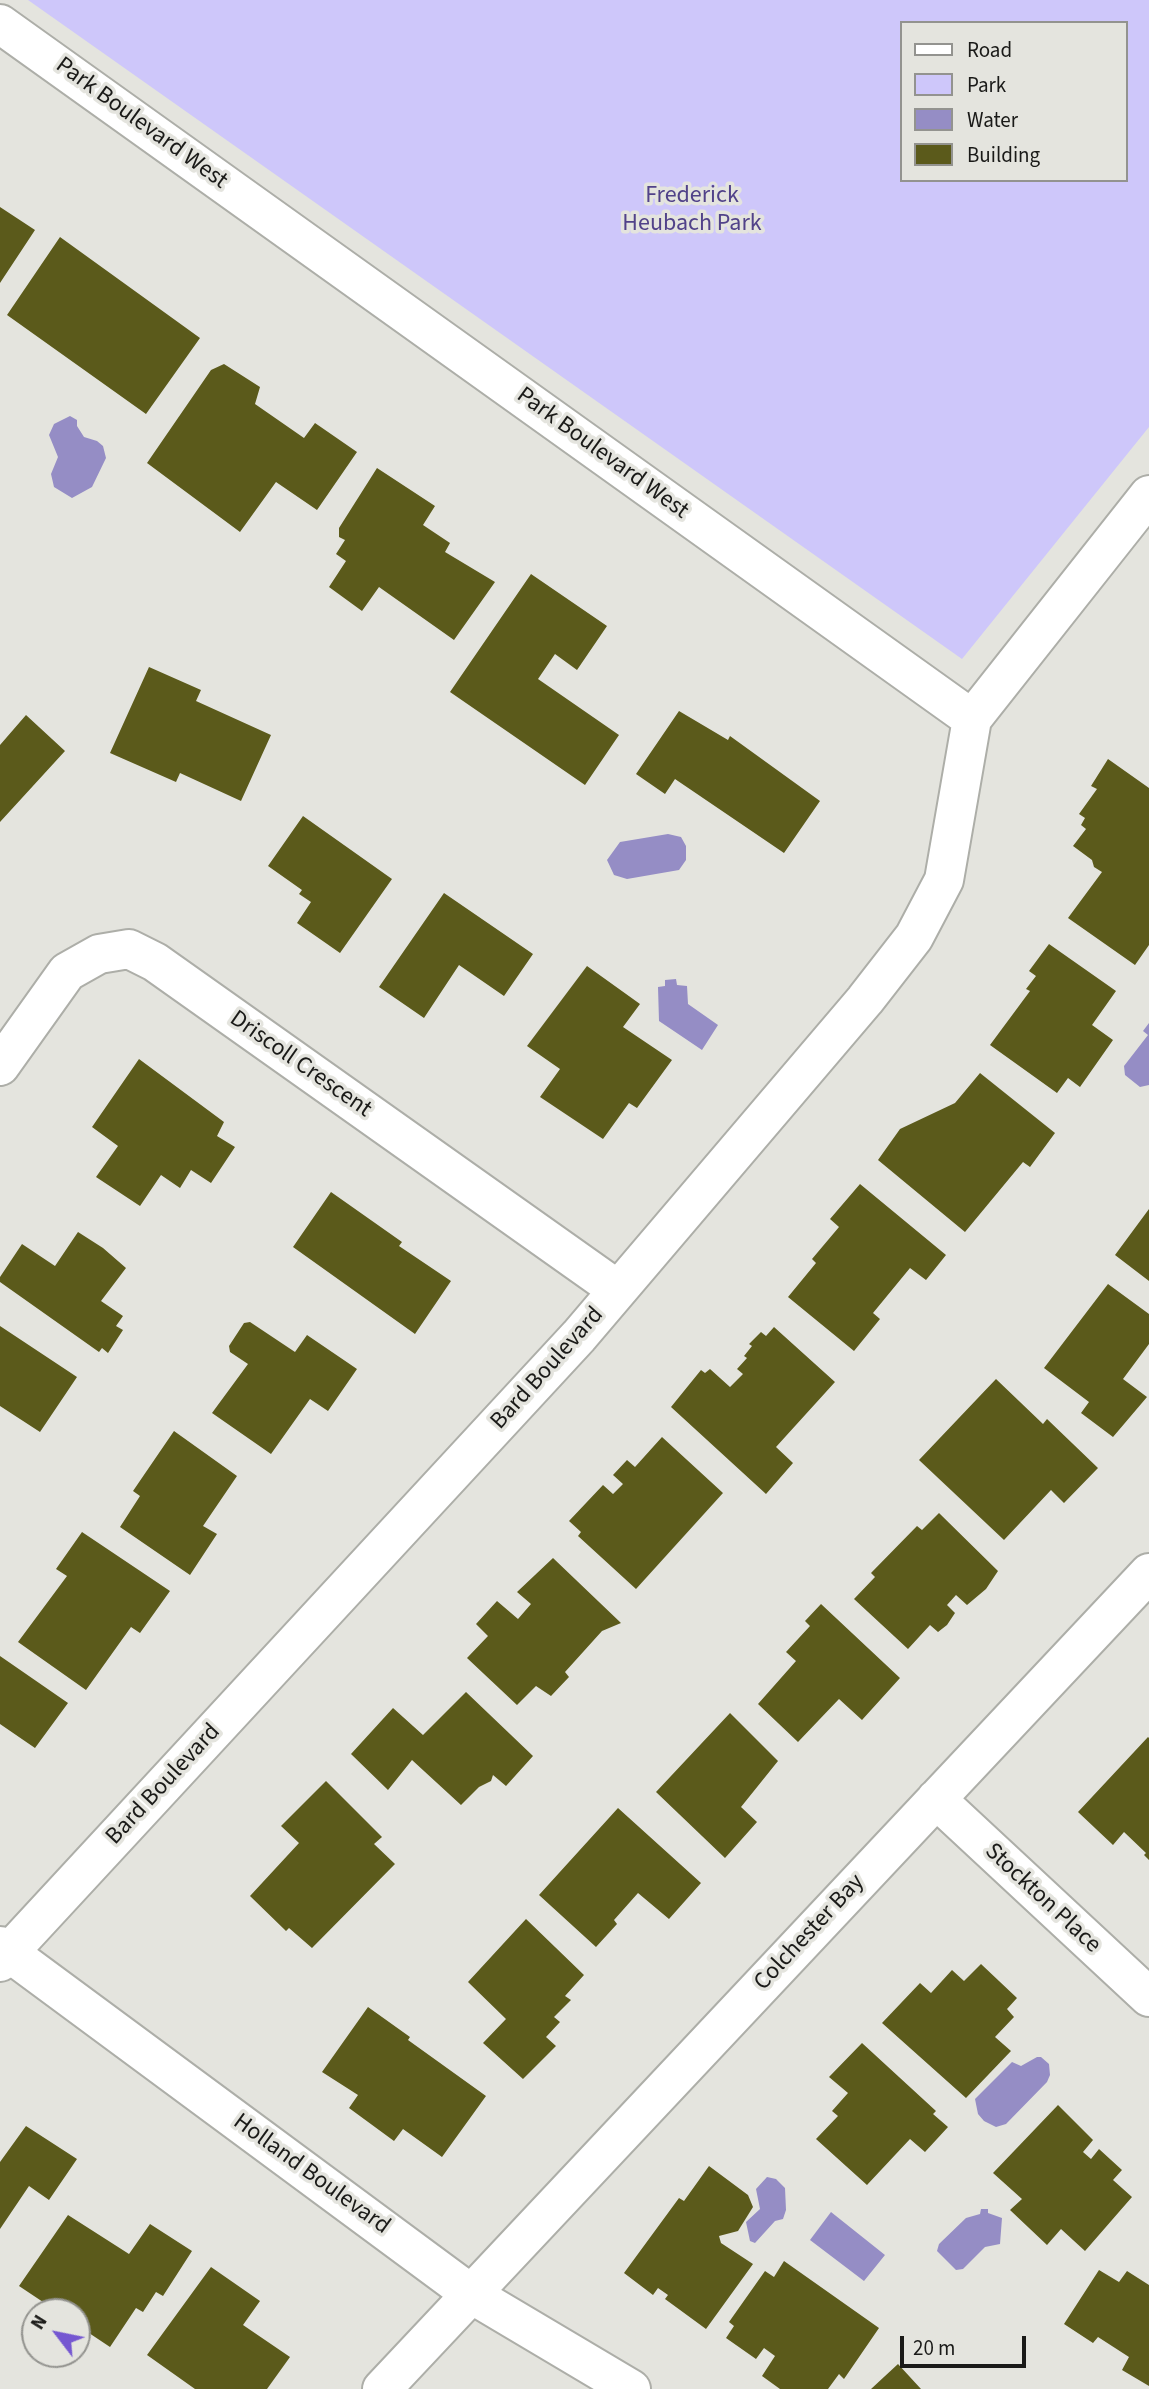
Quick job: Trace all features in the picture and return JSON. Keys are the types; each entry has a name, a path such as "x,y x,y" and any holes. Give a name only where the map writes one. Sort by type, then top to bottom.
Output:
{"street":[{"name":"Park Boulevard West","path":"0,24 972,719"},
{"path":"972,719 1149,495"},
{"name":"Bard Boulevard","path":"3,1953 579,1336 812,1064 914,937 944,880 972,719"},
{"name":"Driscoll Crescent","path":"0,1066 67,972 99,954 129,949 155,962 618,1290"},
{"name":"Colchester Bay","path":"382,2389 1149,1573"},
{"name":"Stockton Place","path":"936,1799 1149,1997"},
{"name":"Holland Boulevard","path":"3,1953 471,2294 631,2389"}],"green space":[{"name":"Frederick Heubach Park","path":"28,0 1149,0 1149,427 962,659"}],"water":[{"path":"70,416 77,420 77,426 84,437 103,446 106,458 92,487 72,498 54,487 51,474 58,457 49,435 54,424"},
{"path":"668,834 681,837 686,846 686,860 679,870 627,879 614,875 607,860 620,842"},
{"path":"676,979 677,985 687,986 688,1004 718,1025 702,1050 659,1021 658,987 665,986 665,980"},
{"path":"1149,1023 1149,1085 1140,1087 1125,1075 1124,1066 1148,1035 1143,1031"},
{"path":"1037,2057 1049,2064 1050,2075 1047,2082 1006,2124 996,2127 984,2121 978,2114 975,2099 1012,2062 1021,2066"},
{"path":"767,2177 776,2179 785,2188 786,2210 783,2219 775,2221 755,2243 750,2241 746,2222 760,2209 756,2189"},
{"path":"981,2209 988,2209 988,2213 1002,2218 1000,2244 985,2247 963,2269 956,2270 937,2251 939,2244 966,2218 980,2214"},
{"path":"831,2212 885,2255 864,2281 810,2240"}],"building":[{"path":"0,207 35,230 0,283"},
{"path":"60,237 200,338 146,414 7,315"},
{"path":"224,364 260,387 255,404 304,438 315,423 357,452 317,510 276,482 240,532 147,463 211,370"},
{"path":"377,468 435,506 423,525 450,543 445,552 495,582 454,640 379,587 362,611 329,587 346,561 336,554 345,540 339,537 339,528"},
{"path":"531,574 607,626 577,670 555,654 538,679 619,735 585,785 450,692"},
{"path":"149,667 201,690 196,701 271,735 241,801 180,773 176,782 110,753"},
{"path":"679,711 728,740 730,736 820,801 784,853 675,779 665,794 636,774"},
{"path":"26,715 65,751 0,822 0,745"},
{"path":"1108,759 1149,788 1149,945 1135,965 1068,918 1102,872 1094,867 1092,860 1073,846 1086,829 1081,825 1085,818 1079,814 1097,789 1091,786"},
{"path":"303,816 392,879 340,953 297,923 311,902 299,894 302,890 268,866"},
{"path":"444,893 533,954 504,996 459,965 424,1018 379,987"},
{"path":"1049,944 1116,991 1092,1025 1113,1040 1080,1087 1068,1078 1057,1093 990,1045 1030,991 1026,989 1036,976 1029,971"},
{"path":"587,966 640,1004 623,1027 672,1060 637,1108 629,1103 603,1139 540,1097 560,1069 527,1046"},
{"path":"139,1059 224,1122 217,1136 235,1147 211,1183 191,1170 180,1188 161,1175 140,1206 96,1177 118,1146 92,1127"},
{"path":"980,1073 1055,1133 1030,1167 1023,1162 965,1232 878,1160 900,1129 955,1103"},
{"path":"860,1184 946,1255 926,1280 910,1268 873,1313 880,1319 854,1351 788,1297 816,1263 812,1259 839,1227 830,1219"},
{"path":"331,1192 402,1242 399,1246 451,1281 415,1334 293,1247"},
{"path":"1149,1209 1149,1281 1115,1255"},
{"path":"78,1232 103,1248 126,1268 101,1301 123,1316 116,1326 123,1330 108,1353 102,1348 99,1352 0,1282 0,1277 22,1244 55,1266"},
{"path":"1108,1284 1149,1314 1149,1344 1123,1379 1147,1397 1113,1437 1081,1413 1089,1402 1044,1368"},
{"path":"250,1322 295,1352 307,1335 357,1369 328,1411 310,1399 271,1454 212,1413 248,1364 230,1352 229,1346 244,1323"},
{"path":"0,1326 77,1377 40,1432 0,1406"},
{"path":"774,1327 835,1382 776,1447 793,1463 766,1494 671,1407 701,1370 705,1373 710,1369 730,1387 743,1374 737,1369 747,1358 744,1356 752,1346 749,1344 761,1332 766,1336"},
{"path":"996,1379 1043,1424 1047,1419 1098,1468 1064,1503 1051,1490 1004,1540 919,1460"},
{"path":"174,1431 237,1476 203,1526 217,1534 190,1575 120,1527 140,1496 133,1491"},
{"path":"662,1437 723,1493 636,1589 578,1536 581,1532 569,1521 603,1485 613,1494 623,1484 613,1475 627,1460 635,1467"},
{"path":"939,1513 998,1571 986,1589 967,1605 956,1595 947,1605 955,1613 947,1625 938,1632 930,1625 908,1649 854,1599 875,1577 871,1573 917,1526 922,1530"},
{"path":"82,1532 170,1591 140,1633 131,1627 86,1690 18,1642 67,1576 56,1569"},
{"path":"553,1558 621,1623 602,1631 565,1672 569,1677 551,1696 536,1686 517,1705 467,1658 488,1636 476,1624 497,1601 518,1619 531,1604 517,1592"},
{"path":"821,1604 900,1678 862,1720 839,1699 798,1742 758,1704 796,1661 786,1652 810,1626 805,1621"},
{"path":"0,1656 68,1703 35,1748 0,1724"},
{"path":"466,1692 533,1756 506,1786 493,1775 491,1781 479,1787 461,1805 412,1760 388,1790 351,1754 393,1708 423,1735"},
{"path":"730,1713 778,1761 741,1807 757,1822 725,1858 656,1792"},
{"path":"1148,1737 1149,1860 1144,1855 1146,1853 1124,1832 1113,1845 1078,1812"},
{"path":"326,1781 382,1837 374,1844 395,1864 312,1948 289,1928 286,1931 250,1896 299,1843 281,1826"},
{"path":"618,1808 701,1883 669,1919 638,1893 614,1920 617,1924 596,1947 539,1895"},
{"path":"526,1919 584,1975 565,1996 571,2000 554,2017 560,2022 546,2037 556,2046 523,2079 483,2043 506,2019 468,1982"},
{"path":"981,1964 1017,1998 1007,2009 1014,2017 995,2037 1011,2051 966,2098 882,2023 920,1983 931,1993 952,1970 964,1981"},
{"path":"368,2007 410,2037 408,2040 486,2096 442,2157 403,2129 394,2141 349,2108 358,2095 322,2072"},
{"path":"862,2043 936,2111 933,2114 948,2127 925,2152 910,2139 867,2185 816,2139 838,2116 832,2111 848,2093 829,2077"},
{"path":"1058,2105 1093,2140 1083,2152 1091,2159 1099,2149 1122,2170 1113,2180 1132,2197 1085,2251 1061,2229 1047,2245 1010,2210 1022,2199 993,2173"},
{"path":"26,2126 77,2159 49,2200 29,2186 0,2229 0,2162"},
{"path":"709,2166 748,2195 753,2207 738,2231 719,2236 721,2243 753,2264 706,2329 665,2299 668,2295 658,2288 653,2295 624,2273 679,2198 684,2201"},
{"path":"68,2215 129,2254 150,2224 192,2251 163,2296 156,2292 143,2312 136,2308 110,2347 91,2334 91,2298 37,2298 19,2286"},
{"path":"784,2261 879,2328 844,2379 839,2374 828,2389 780,2389 762,2376 775,2356 764,2348 756,2359 726,2338 734,2326 729,2322 765,2271 774,2277"},
{"path":"211,2267 260,2301 243,2325 290,2357 267,2389 195,2389 147,2355"},
{"path":"1099,2270 1119,2282 1127,2271 1149,2285 1149,2386 1122,2370 1129,2357 1098,2337 1093,2343 1064,2324"},
{"path":"898,2364 921,2389 871,2389"}]}
